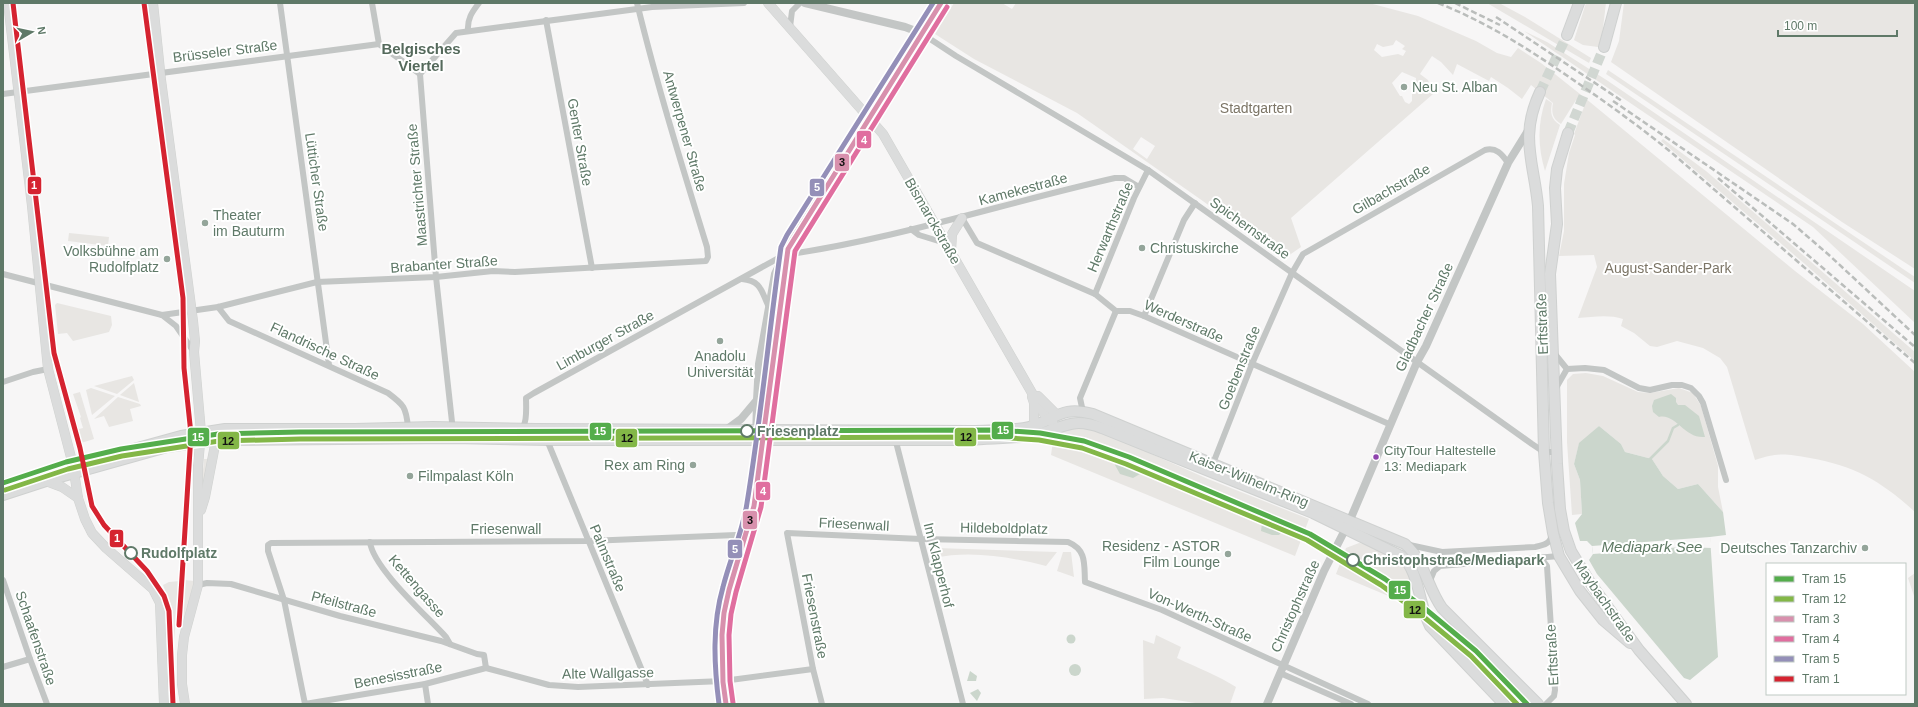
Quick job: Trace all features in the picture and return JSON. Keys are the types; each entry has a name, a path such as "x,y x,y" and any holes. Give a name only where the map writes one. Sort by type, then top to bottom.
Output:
{"main road":[{"path":"8,3 40,284 48,369 74,469 78,498 89,527 100,542 153,589 156,594 162,612 164,704"},
{"path":"153,3 160,72 192,312 201,437 198,466 198,582 184,637 182,654 182,684 184,703"},
{"name":"Bismarckstraße","path":"768,3 883,134 1027,384"},
{"path":"1567,35 1579,3"},
{"path":"1604,46 1616,3"},
{"name":"Erftstraße","path":"1540,92 1532,113 1529,151 1536,183 1538,206 1544,452 1552,533 1559,556"},
{"name":"Erftstraße","path":"1568,133 1561,152 1555,188 1557,224 1550,274 1560,509 1564,531 1571,551"},
{"path":"951,252 952,234 962,218"},
{"path":"1027,384 1057,426"},
{"path":"1027,384 1034,403 1034,425"},
{"name":"Kaiser-Wilhelm-Ring","path":"894,435 1028,428 1052,417 1072,411 1083,412 1212,468 1313,513 1344,530 1404,558 1412,569 1423,610 1430,626 1504,704"},
{"name":"Kaiser-Wilhelm-Ring","path":"894,435 970,440 1016,437 1046,432 1057,426 1075,422 1092,424 1350,520 1406,544 1421,562 1429,584 1442,608 1538,704"},
{"path":"3,485 168,447 225,429 452,427 522,429 725,430 756,435"},
{"path":"201,437 216,440 454,438 547,440 756,435 894,435"},
{"path":"198,531 216,440"},
{"path":"3,495 46,481 74,469"},
{"path":"46,481 62,487 78,498"},
{"name":"Maybachstraße","path":"1571,551 1590,584 1639,650 1686,704"},
{"name":"Maybachstraße","path":"1559,556 1580,591 1603,620 1639,650"},
{"path":"164,692 171,704"}],"street":[{"name":"Lütticher Straße","path":"280,3 329,365"},
{"path":"372,3 379,44 420,74 456,33 638,6 744,3"},
{"path":"468,31 470,14 479,3"},
{"path":"790,27 792,11 800,3"},
{"path":"805,3 905,27 921,33"},
{"path":"726,704 722,681 722,620 726,594 752,508 755,485 756,400 759,364 768,305 775,274 784,255 870,118 939,3"},
{"name":"Antwerpener Straße","path":"638,6 666,111 707,247 708,257 706,260 702,261"},
{"name":"Genter Straße","path":"546,20 592,268"},
{"name":"Spichernstraße","path":"921,33 956,56 1148,170 1544,452"},
{"name":"Brüsseler Straße","path":"3,94 379,44"},
{"name":"Maastrichter Straße","path":"420,74 436,277 448,396 454,438"},
{"name":"Gladbacher Straße","path":"1350,520 1416,362 1426,346 1508,163 1530,128"},
{"name":"Gilbachstraße","path":"1292,273 1303,254 1485,150 1490,148 1499,152 1508,163"},
{"name":"Herwarthstraße","path":"1095,294 1139,187 1148,170"},
{"name":"Kamekestraße","path":"784,255 826,248 962,218 1115,178 1124,178 1139,187"},
{"path":"1144,316 1184,220 1195,203"},
{"path":"962,218 977,242 1095,294 1116,311 1080,398 1083,412"},
{"path":"911,229 919,235 945,243"},
{"name":"Limburger Straße","path":"522,429 526,417 526,398 530,395 784,255"},
{"name":"Brabanter Straße","path":"162,316 218,307 317,282 436,277 493,271 515,272 702,261"},
{"name":"Goebenstraße","path":"1212,468 1252,364 1292,273"},
{"path":"3,274 162,316 176,326 194,352"},
{"path":"742,279 754,281 758,284 768,305"},
{"name":"Flandrische Straße","path":"218,307 229,321 388,393 402,404 407,412 408,427"},
{"name":"Werderstraße","path":"1116,311 1130,311 1144,316 1389,424"},
{"path":"1553,353 1567,369"},
{"path":"1567,369 1585,368 1604,370 1640,388 1650,390 1672,385 1682,385 1691,388 1699,396 1703,404 1726,480"},
{"path":"3,382 33,372 48,369"},
{"path":"1555,389 1567,369"},
{"path":"725,430 738,422 756,400"},
{"path":"504,438 519,433 522,429"},
{"name":"Im Klapperhof","path":"894,435 963,704"},
{"name":"Palmstraße","path":"547,440 648,685"},
{"path":"1544,452 1557,452"},
{"name":"Christophstraße","path":"1267,704 1324,571 1350,520"},
{"name":"Friesenwall","path":"787,533 921,539"},
{"name":"Friesenstraße","path":"787,533 813,669 822,704"},
{"path":"1406,544 1442,552 1535,547 1545,545 1551,540 1552,533"},
{"name":"Friesenwall","path":"284,600 268,551 268,545 271,543 588,541 729,535 744,537"},
{"name":"Hildeboldplatz","path":"921,539 1068,542 1078,547 1082,552 1086,582"},
{"name":"Kettengasse","path":"370,542 370,548 382,566 446,637 450,644"},
{"path":"1429,584 1430,578 1434,571 1440,566 1559,556"},
{"name":"Erftstraße","path":"1540,558 1547,566 1555,690 1554,696 1546,704"},
{"name":"Schaafenstraße","path":"3,580 6,601 47,704"},
{"name":"Pfeilstraße","path":"198,582 231,584 340,616 450,644 477,654 484,655 486,668"},
{"name":"Von-Werth-Straße","path":"1086,582 1162,610 1351,704"},
{"path":"284,600 309,704"},
{"path":"3,667 30,659"},
{"name":"Alte Wallgasse","path":"486,668 556,686 648,685 722,681 813,669"},
{"name":"Benesisstraße","path":"309,704 425,684 486,668"},
{"name":"Von-Werth-Straße","path":"1281,670 1368,704"},
{"path":"425,684 428,704"}],"green space":[{"path":"954,3 1002,3 1012,9 1016,3 1369,3 1418,16 1476,41 1497,53 1511,57 1518,48 1541,63 1585,98 1795,271 1863,324 1915,372 1915,512 1879,483 1841,465 1788,455 1770,456 1755,460 1727,367 1720,358 1703,348 1677,341 1657,347 1650,346 1634,333 1621,326 1623,319 1618,317 1606,316 1578,318 1597,267 1594,255 1559,256 1564,231 1564,184 1569,153 1584,107 1576,100 1561,124 1553,115 1553,103 1531,85 1522,99 1491,77 1489,81 1457,64 1453,75 1441,62 1432,56 1420,74 1428,80 1433,94 1291,218 1301,247 1288,256 1281,257 1077,113 974,59 935,34","holes":["1396,40 1405,46 1402,49 1406,51 1403,56 1398,54 1382,57 1374,50 1377,44 1383,47 1393,45","1402,72 1416,78 1415,93 1412,94 1412,101 1409,104 1405,102 1402,96 1400,96 1392,83","1141,137 1155,146 1147,159 1133,149"]},
{"path":"1487,3 1499,3 1525,17 1591,58 1589,63"},
{"path":"1586,3 1606,3 1602,36 1598,47 1583,45 1574,40"},
{"path":"1624,3 1915,3 1915,269 1842,222 1611,62 1619,41"},
{"path":"1524,31 1547,42 1608,81 1915,291 1915,323 1813,227"},
{"path":"1608,70 1915,277 1915,283 1606,74"},
{"path":"1546,99 1552,103 1552,116 1560,125 1545,171 1540,144 1540,126"},
{"path":"1663,139 1706,171 1915,352 1915,361 1806,265 1661,141"},
{"path":"69,233 109,237 108,246 68,241"},
{"path":"57,303 111,316 112,325 109,332 73,341 67,333 58,334 55,305"},
{"path":"1586,373 1603,376 1638,392 1650,393 1679,388 1693,393 1701,406 1718,466 1718,487 1723,512 1698,484 1678,489 1663,476 1652,459 1625,452 1621,444 1599,426 1579,444 1574,464 1580,480 1582,514 1572,515 1567,442 1567,380 1573,374"},
{"path":"132,376 134,380 117,394 94,386"},
{"path":"134,383 139,402 120,395"},
{"path":"91,388 115,396 92,415 86,390"},
{"path":"80,392 94,439 81,443 67,395 69,395 79,429 83,428 73,394"},
{"path":"118,397 140,404 141,406 130,409 133,421 109,427 104,416 94,419"},
{"path":"1082,426 1104,433 1208,479 1309,519 1295,556 1051,455 1054,434"},
{"path":"204,459 208,459 203,492 202,481"},
{"path":"1359,543 1382,550 1403,562 1408,575 1409,583 1405,594 1398,600 1336,574 1346,548"},
{"path":"937,548 1057,552 1046,566 1004,557 976,555 934,558"},
{"path":"1063,552 1071,552 1074,577 1057,571"},
{"path":"1915,573 1915,599 1908,578"},
{"path":"185,580 194,581 180,640"},
{"path":"180,581 173,650 171,605 163,585 169,582"},
{"path":"1156,635 1181,647 1177,658 1215,675 1236,687 1230,704 1202,704 1163,698 1144,699 1143,640 1154,644"}],"water":[{"path":"1671,394 1676,398 1678,405 1685,405 1699,416 1705,437 1698,437 1691,434 1670,419 1659,417 1653,412 1652,406 1654,400"},
{"name":"Mediapark See","path":"1599,426 1621,444 1625,452 1652,459 1663,476 1678,489 1698,484 1723,512 1726,535 1710,537 1718,657 1690,680 1684,678 1597,574 1589,560 1593,554 1592,546 1587,541 1580,541 1575,523 1582,514 1580,480 1574,464 1579,443"},
{"path":"1124,456 1278,519 1282,521 1285,528 1279,535 1272,535 1261,531 1262,523 1140,474 1133,478 1120,474 1115,465 1117,460"},
{"path":"1071,634 1076,639 1071,644 1066,639"},
{"path":"1075,664 1079,666 1081,670 1079,674 1075,676 1071,674 1069,670 1071,666"},
{"path":"970,671 977,676 976,681 967,681"},
{"path":"978,689 981,693 977,701 970,693"}],"pier":[{"path":"1710,537 1712,548 1682,547 1593,554 1592,546"}],"waterway":[{"path":"1650,459 1668,441 1673,428 1678,425"}],"tunnel":[{"path":"1540,92 1567,35"},
{"path":"1568,133 1604,47"}],"railway":[{"path":"1438,3 1473,18 1522,46 1634,123 1672,153 1915,363"},
{"path":"1455,3 1500,25"},
{"path":"1496,17 1622,101"},
{"path":"1613,101 1793,224 1829,255 1915,335"},
{"path":"1718,178 1915,347"}],"tram line":[{"name":"1","path":"13,3 54,353 80,448 92,506 104,525 147,571 164,596 169,611 173,704"},
{"name":"1","path":"144,3 183,298 184,368 191,434 179,625"},
{"name":"5","path":"719,704 715,660 719,601 743,524 747,503 757,439 781,247 787,235 933,3"},
{"name":"3","path":"726,704 723,682 722,635 724,613 729,590 754,506 788,249 941,3"},
{"name":"4","path":"733,703 730,681 729,635 731,614 761,507 795,251 947,7"},
{"name":"15","path":"3,483 66,462 121,449 218,434 300,432 996,430 1040,433 1084,441 1129,457 1310,534 1385,579 1423,607 1476,651 1527,704"},
{"name":"12","path":"5,490 68,469 122,456 219,441 300,439 996,437 1039,440 1082,448 1126,464 1307,540 1381,585 1419,613 1471,656 1517,704"}],"place":[{"name":"Neu St. Alban","path":"1404,87"},
{"name":"Theater im Bauturm","path":"205,223"},
{"name":"Christuskirche","path":"1142,248"},
{"name":"Volksbühne am Rudolfplatz","path":"167,259"},
{"name":"Anadolu Universität","path":"720,341"},
{"name":"Friesenplatz","path":"747,431"},
{"name":"CityTour Haltestelle 13: Mediapark","path":"1376,457"},
{"name":"Rex am Ring","path":"693,465"},
{"name":"Filmpalast Köln","path":"410,476"},
{"name":"Deutsches Tanzarchiv","path":"1865,548"},
{"name":"Rudolfplatz","path":"131,553"},
{"name":"Residenz - ASTOR Film Lounge","path":"1228,554"},
{"name":"Christophstraße/Mediapark","path":"1353,560"}],"district":[{"name":"Belgisches Viertel","path":"421,58"}],"park label":[{"name":"Stadtgarten","path":"1256,108"},
{"name":"August-Sander-Park","path":"1668,268"}]}
